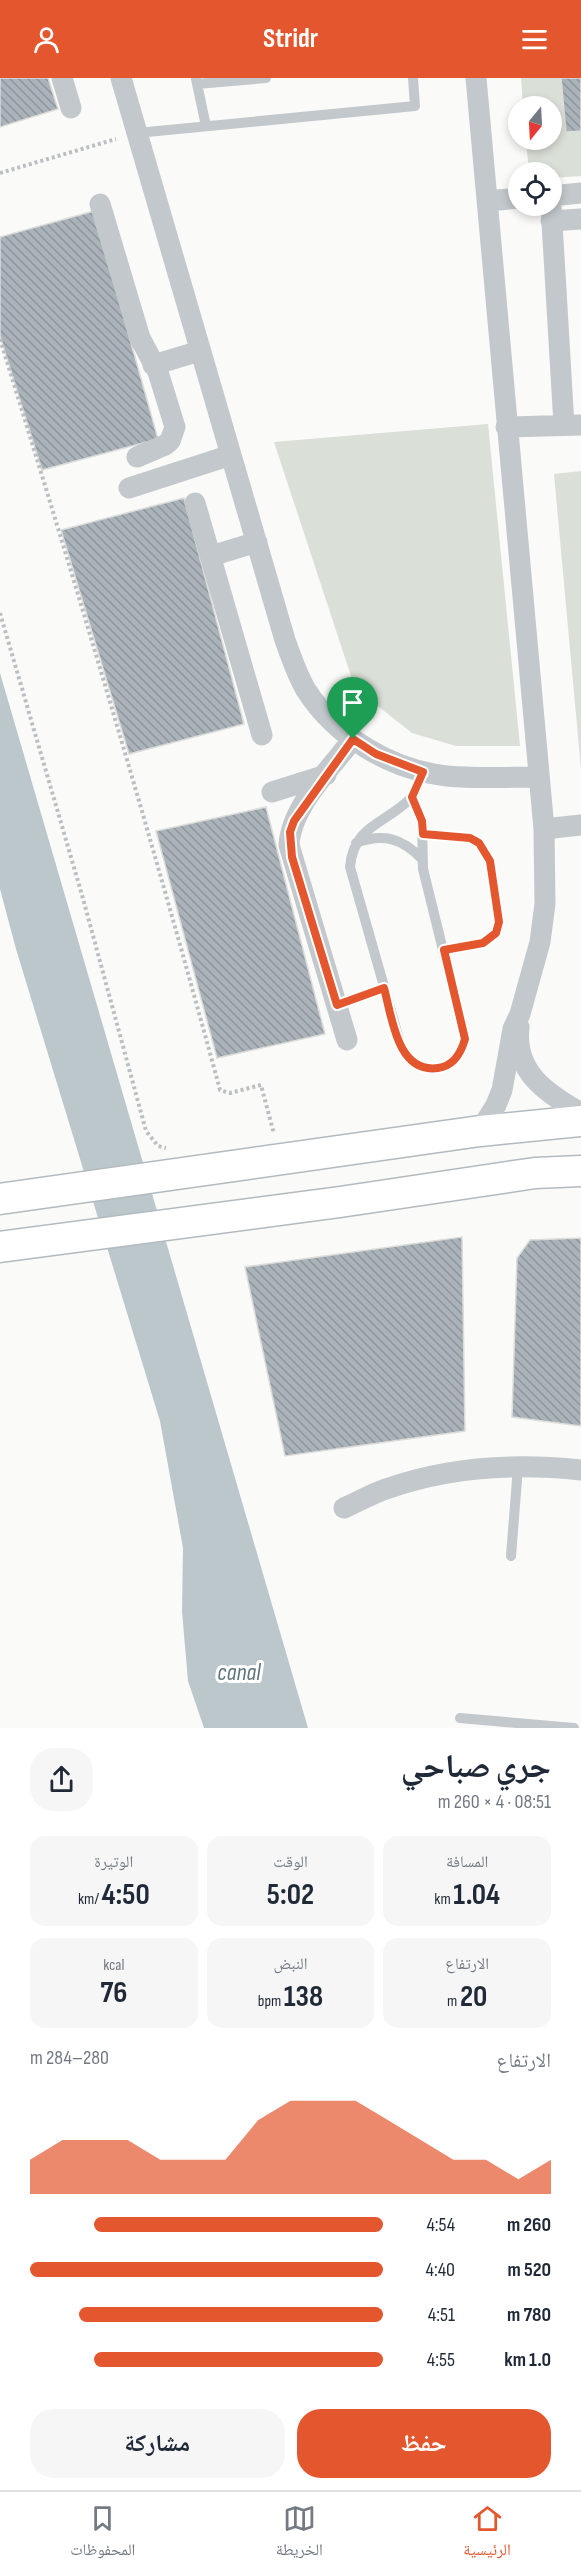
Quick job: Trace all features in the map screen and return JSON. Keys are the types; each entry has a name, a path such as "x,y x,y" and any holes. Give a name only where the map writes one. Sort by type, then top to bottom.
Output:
{"main road":[{"path":"0,1199 480,1131 581,1120"},
{"path":"0,1247 340,1202 535,1173 581,1171"}],"street":[{"path":"62,78 70,108"},
{"path":"121,78 294,666 307,691 323,712 353,739 376,754 423,772 448,776 539,777"},
{"path":"476,78 544,829 544,904 540,942 520,1014 509,1044 502,1090 493,1112 480,1131"},
{"path":"562,195 581,194"},
{"path":"488,201 508,199"},
{"path":"100,204 140,338 174,420 174,434 165,445 137,457"},
{"path":"562,215 581,219"},
{"path":"506,427 572,425 551,216"},
{"path":"153,365 200,351"},
{"path":"129,488 231,455"},
{"path":"195,503 262,735"},
{"path":"211,556 257,542"},
{"path":"347,1040 290,845 294,821 353,739"},
{"path":"272,792 326,775"},
{"path":"544,829 581,825"},
{"path":"520,1014 518,1033 520,1053 528,1071 539,1086 581,1113"},
{"path":"344,1508 384,1489 428,1477 473,1470 518,1467 581,1470"}],"lane":[{"path":"206,126 196,81 266,78"},
{"path":"137,133 415,106 413,78"},
{"path":"412,797 422,821 422,859 425,879 465,1039 461,1052 453,1062 442,1068 429,1069 417,1066 407,1058 401,1046 350,867 351,854 356,843 366,830 412,797 423,772"},
{"path":"423,834 470,838 479,843 490,861 499,922 496,933 483,943 444,950"},
{"path":"356,843 370,838 385,837 399,840 412,848 422,859"},
{"path":"511,1556 518,1467"},
{"path":"460,1718 574,1728"}],"path":[{"path":"0,173 137,133"},
{"path":"0,339 73,575 168,899 220,1090 230,1093 261,1085 274,1135"},
{"path":"0,613 82,895 146,1131 158,1146 169,1150"},
{"path":"264,1136 284,1133"}],"shaded area":[{"path":"521,78 581,78 581,176 562,177 562,162 528,162 527,150 562,150 562,96 522,96"},
{"path":"488,424 520,746 456,746 412,733 355,688 274,442"},
{"path":"581,471 581,769 554,474"}],"water":[{"name":"canal","path":"0,673 308,1728 204,1728 188,1681 182,1611 183,1548 160,1421 16,949 0,889"}],"building":[{"path":"0,78 48,78 58,109 0,127"},
{"path":"561,78 581,78 581,131 566,132"},
{"path":"94,211 158,439 42,470 0,336 0,237"},
{"path":"184,498 244,724 129,754 61,530"},
{"path":"266,807 325,1034 217,1058 156,831"},
{"path":"462,1237 465,1431 285,1456 245,1267"},
{"path":"581,1238 581,1426 512,1417 517,1258 530,1240"}],"route":[{"path":"353,739 376,754 423,772 412,797 422,821 423,834 470,838 486,851 490,861 499,928 493,938 483,943 444,950 465,1039 461,1052 453,1062 442,1068 429,1069 417,1066 407,1058 401,1046 384,988 337,1005 292,857 290,832 299,810 353,739"}]}
